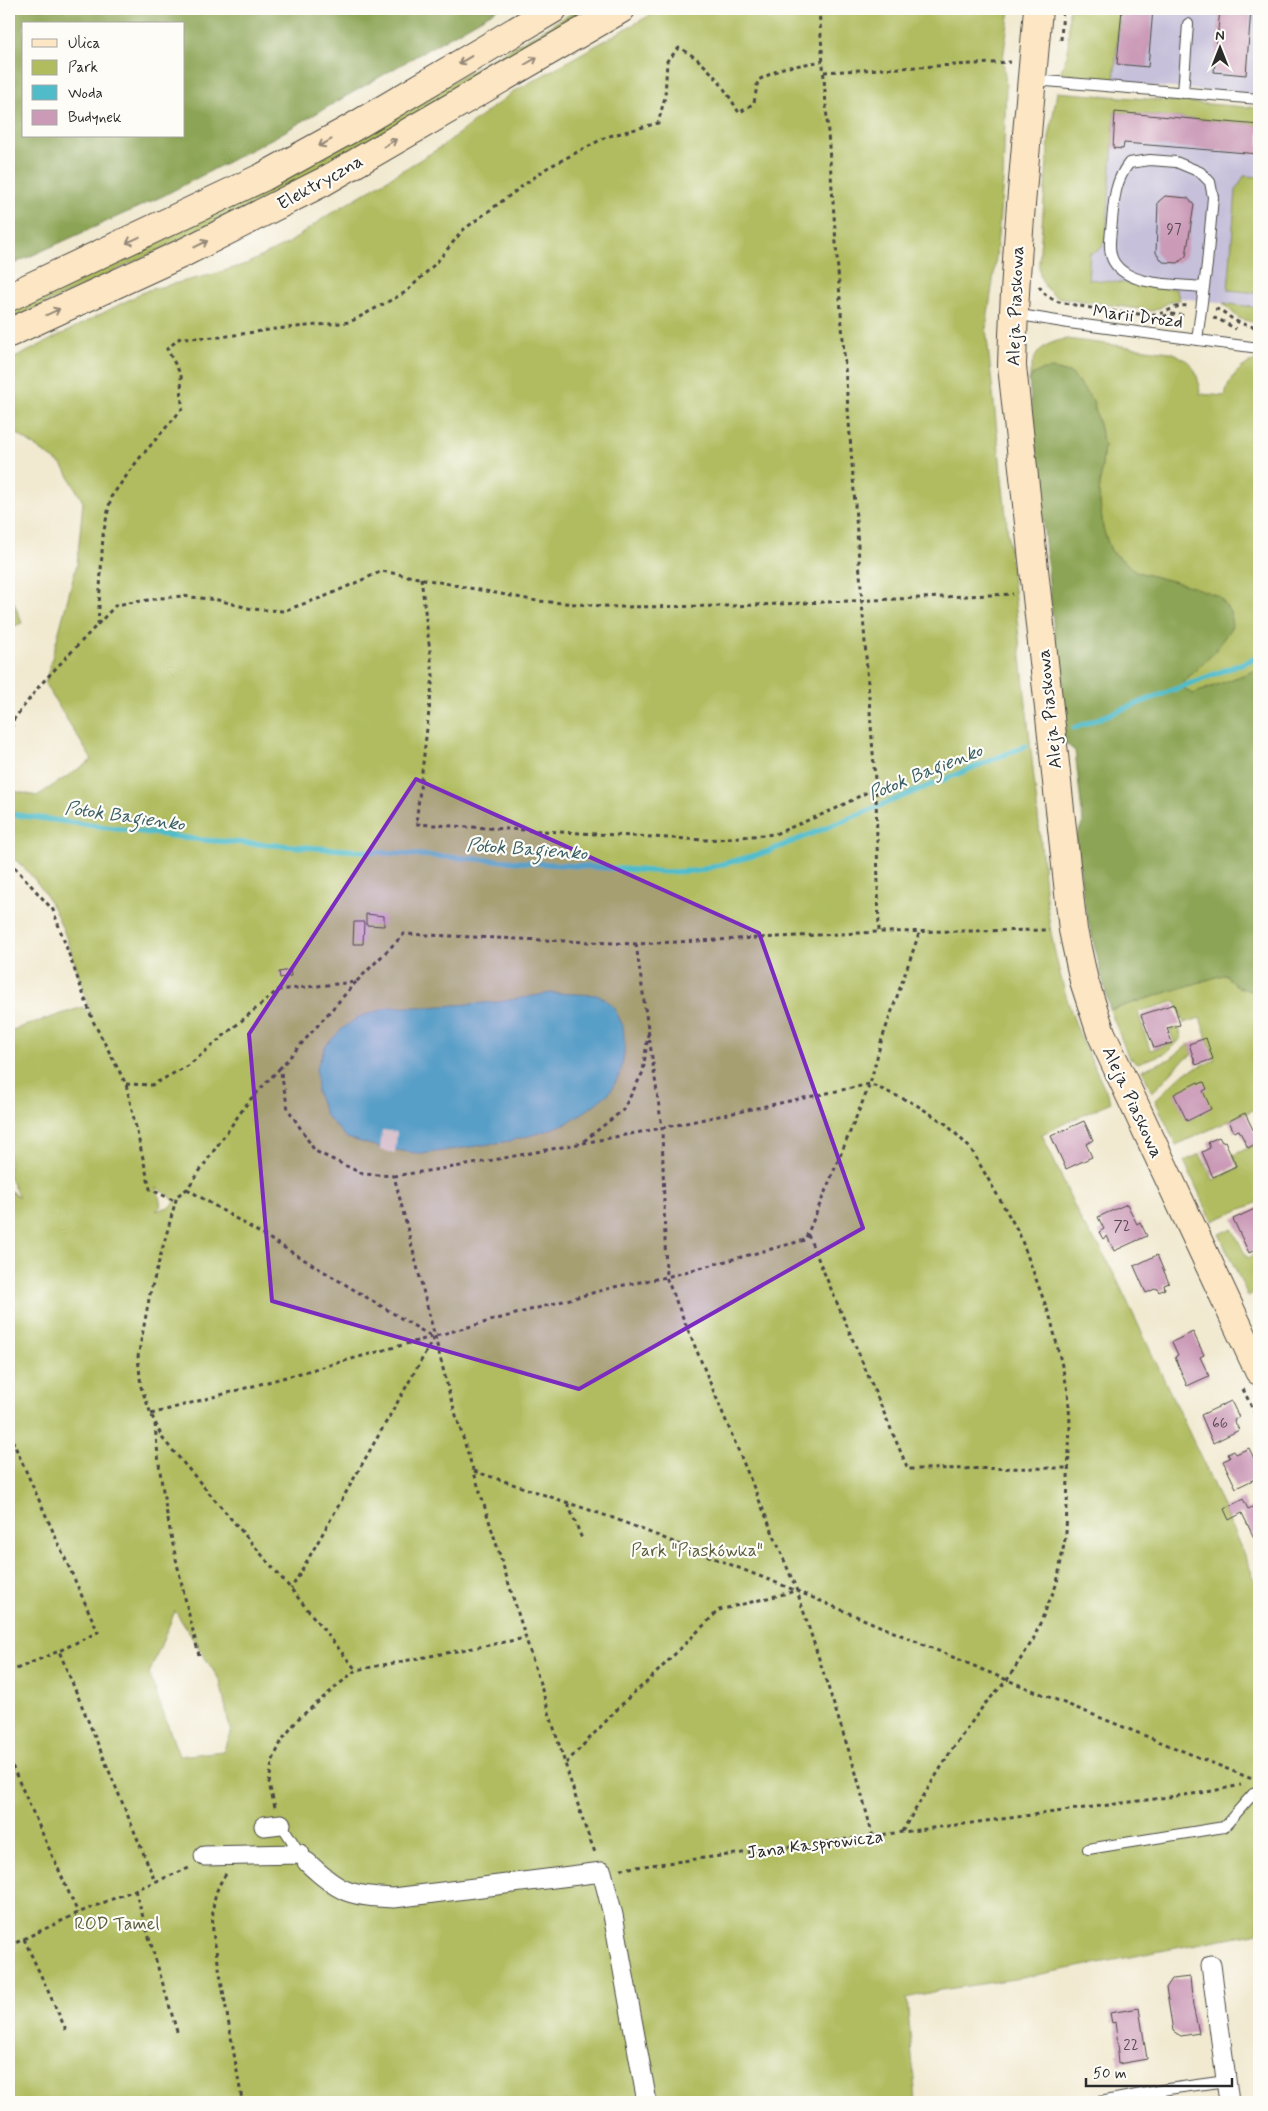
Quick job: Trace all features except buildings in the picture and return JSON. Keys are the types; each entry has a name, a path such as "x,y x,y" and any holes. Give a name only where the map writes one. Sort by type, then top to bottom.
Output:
{"street":[{"name":"Elektryczna","path":"9,297 263,177 350,129 552,9"},
{"name":"Elektryczna","path":"9,333 183,253 322,182 621,9"},
{"name":"Aleja Piaskowa","path":"1038,9 1024,71 1024,151 1013,314 1012,366 1072,930 1084,981 1101,1033 1259,1372"},
{"path":"201,1860 303,1858 323,1878 345,1892 369,1897 394,1898 602,1872 613,1915 647,2102"},
{"path":"1210,1965 1229,2102"}],"lane":[{"path":"1183,93 1188,24"},
{"path":"1024,71 1183,93 1259,100"},
{"path":"1197,340 1207,264 1213,197 1210,182 1200,172 1176,162 1150,160 1129,163 1120,174 1115,192 1110,247 1113,262 1124,273 1138,280 1203,287"},
{"name":"Marii Drozd","path":"1013,314 1259,348"},
{"path":"1088,1849 1224,1827 1253,1794 1259,1792"},
{"path":"272,1825 303,1858"},
{"path":"1100,2102 1168,2088 1226,2081"}],"path":[{"path":"819,9 876,794 879,932"},
{"path":"98,625 103,535 112,497 138,460 182,409 181,375 167,349 180,338 220,337 275,329 350,322 406,292 437,262 463,230 547,168 606,137 658,123 665,97 667,60 679,48 693,54 726,92 739,113 754,103 758,80 783,68 823,61"},
{"path":"824,72 1024,71"},
{"path":"1037,281 1042,291 1051,299 1070,304 1143,314 1158,314 1180,305 1201,306 1222,310 1233,320 1244,325 1259,328"},
{"path":"1151,320 1171,314"},
{"path":"1105,316 1122,318"},
{"path":"9,736 14,719 41,684 116,605 152,599 182,596 218,600 252,609 283,611 326,596 382,570 537,601 617,607 862,602 1021,593"},
{"path":"421,578 433,676 416,824 706,840 775,834 835,809 875,788"},
{"path":"9,861 53,910 96,1028 112,1054 126,1084 150,1189 175,1201"},
{"path":"356,1670 291,1589 163,1439 141,1387 138,1357 150,1294 176,1196 187,1189 248,1102 356,982 404,934 636,944 879,932 1072,930"},
{"path":"151,1414 434,1338 614,1287 666,1277 805,1240 870,1084 884,1033 920,931"},
{"path":"636,944 662,1128 666,1277 797,1591 856,1773 873,1837"},
{"path":"126,1084 152,1085 189,1065 278,990 356,982"},
{"path":"583,1142 622,1110 643,1072 649,1028"},
{"path":"280,1068 288,1109 315,1151 363,1174 394,1176 467,1165 662,1128 870,1084 915,1104 946,1124 971,1149 1019,1233 1051,1320 1068,1391 1070,1424 1066,1533 1057,1583 1033,1640 1007,1680 984,1705 951,1751 900,1834"},
{"path":"394,1176 434,1338 584,1824 602,1872"},
{"path":"187,1189 434,1338"},
{"path":"807,1234 908,1469 1068,1468"},
{"path":"291,1589 434,1338"},
{"path":"155,1421 158,1469 178,1570 199,1655"},
{"path":"9,1433 98,1632 9,1672"},
{"path":"474,1471 613,1518 797,1591 1007,1680 1259,1782"},
{"path":"568,1503 582,1539"},
{"path":"566,1763 630,1696 647,1682 719,1610 797,1591"},
{"path":"272,1825 269,1784 272,1762 282,1740 298,1719 356,1670 526,1638"},
{"path":"59,1651 155,1881"},
{"path":"9,1760 78,1913"},
{"name":"Jana Kasprowicza","path":"602,1872 900,1834 1207,1792 1247,1784"},
{"path":"9,1946 78,1913 201,1860"},
{"path":"229,1870 216,1891 212,1910 213,1932 242,2100 239,2102"},
{"path":"135,1890 178,2035"},
{"path":"24,1939 67,2032"}],"highlighted area":[{"path":"416,779 759,933 863,1228 579,1389 272,1301 249,1034"}],"shaded area":[{"path":"1110,9 1259,9 1259,86 1254,94 1104,83"},
{"path":"1103,95 1259,108 1259,308 1087,286"}],"green space":[{"path":"9,9 498,9 277,136 163,196 9,266"},
{"path":"579,9 600,9 294,186 9,321 9,310 463,76"},
{"name":"Park \"Piaskówka\"","path":"661,9 1010,9 1003,59 1006,86 1003,181 995,267 986,328 1050,927 1059,971 1072,1013 1083,1042 1111,1102 1042,1134 1082,1223 1101,1249 1118,1282 1205,1466 1259,1589 1259,1932 1021,1978 941,1990 907,1998 916,2102 9,2102 9,1190 19,1197 9,1177 9,1031 83,1007 91,1015 70,949 53,907 27,870 9,855 9,790 37,796 92,760 45,684 77,564 83,502 63,466 9,428 9,361 148,290 246,264 289,243 325,217 441,147 513,92","holes":["157,1187 175,1201 172,1206 156,1211 161,1206","175,1611 220,1681 231,1734 223,1751 179,1756 149,1674"]},
{"path":"1069,9 1120,9 1114,82 1104,83 1060,74 1068,52"},
{"path":"1057,92 1259,108 1259,125 1115,112 1106,238 1098,250 1090,253 1088,279 1176,289 1180,300 1173,301 1152,311 1056,297 1045,286 1041,278 1039,262 1049,138"},
{"path":"1244,176 1259,177 1259,293 1228,290 1236,191"},
{"path":"1223,303 1259,308 1259,324 1238,318"},
{"path":"1066,339 1170,352 1178,355 1190,363 1196,373 1200,394 1225,396 1229,383 1236,373 1241,368 1259,359 1259,669 1193,694 1186,690 1183,682 1191,675 1187,585 1137,572 1111,551 1103,529 1099,494 1104,445 1093,401 1072,374 1054,369 1033,374 1029,381 1032,364 1038,352 1049,344"},
{"path":"1054,369 1072,374 1093,401 1104,445 1099,494 1103,529 1111,551 1137,572 1187,585 1219,596 1230,612 1232,626 1214,653 1183,682 1186,690 1193,694 1259,669 1259,994 1232,983 1226,974 1110,1010 1084,904 1076,837 1083,822 1075,751 1065,743 1029,381 1039,371"},
{"path":"9,590 22,623 9,628"},
{"path":"1226,974 1235,986 1259,994 1259,1117 1255,1109 1176,1145 1155,1100 1184,1073 1215,1060 1200,1018 1184,1023 1176,1001 1138,1012 1150,1050 1174,1043 1170,1030 1179,1028 1182,1038 1166,1053 1138,1063 1128,1056 1110,1010"},
{"path":"1189,1044 1193,1054 1182,1062 1152,1092 1142,1070 1170,1059"},
{"path":"1259,1133 1259,1143 1255,1135"},
{"path":"1259,1143 1259,1202 1212,1221 1184,1161 1200,1154 1213,1180 1239,1168 1233,1155"},
{"path":"1232,1228 1247,1258 1259,1252 1259,1291 1248,1296 1219,1234"}],"water":[{"path":"551,993 599,995 614,1007 623,1026 625,1046 621,1072 610,1092 589,1109 567,1123 510,1141 422,1154 382,1148 347,1138 326,1116 317,1093 316,1069 326,1045 343,1028 359,1017 389,1007 428,1007 498,1002"}],"pier":[{"path":"382,1130 397,1132 395,1153 380,1150"}],"waterway":[{"name":"Potok Bagienko","path":"1074,728 1259,657"},
{"name":"Potok Bagienko","path":"9,814 202,840 666,872 697,871 767,852 1026,746"}],"park label":[{"name":"ROD Tamel","path":"117,1923"}]}
